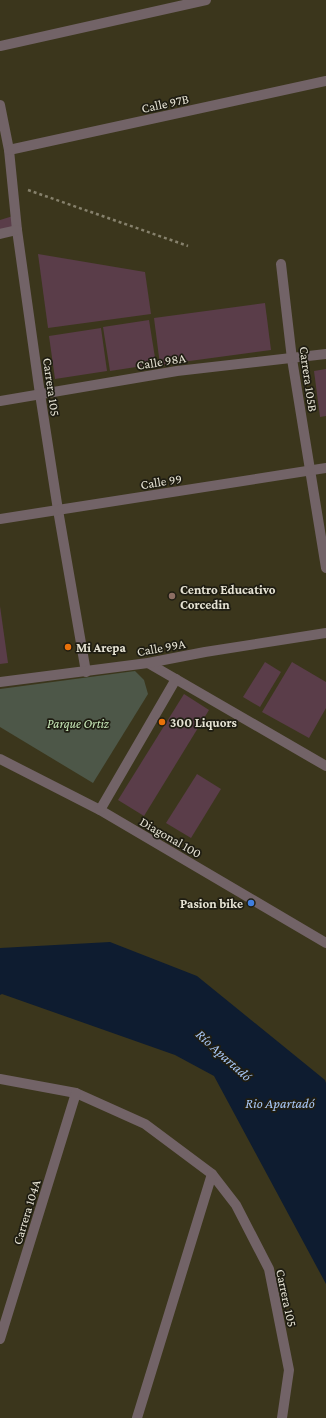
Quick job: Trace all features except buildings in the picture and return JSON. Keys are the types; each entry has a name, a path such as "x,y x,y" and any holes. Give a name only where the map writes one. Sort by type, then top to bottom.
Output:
{"street":[{"path":"0,46 206,0"},
{"name":"Calle 97B","path":"9,150 326,81"},
{"name":"Carrera 105","path":"0,105 9,150 17,230 40,394 86,672"},
{"path":"0,234 17,230"},
{"name":"Carrera 105B","path":"281,264 292,359 326,568"},
{"name":"Calle 98A","path":"0,401 177,371 326,354"},
{"name":"Calle 99","path":"0,519 326,468"},
{"name":"Calle 99A","path":"0,682 148,663 206,652 326,633"},
{"path":"148,663 326,766"},
{"path":"100,810 176,679"},
{"name":"Diagonal 100","path":"0,758 100,810 326,943"},
{"name":"Carrera 105","path":"0,1079 76,1093 145,1124 212,1174 236,1205 269,1268 289,1370 282,1418"},
{"name":"Carrera 104A","path":"0,1339 76,1093"},
{"path":"137,1418 212,1174"}],"path":[{"path":"13,185 188,246"}],"green space":[{"name":"Parque Ortiz","path":"135,671 144,680 148,694 93,783 0,727 0,689"}],"water":[{"name":"Rio Apartadó","path":"110,942 197,976 325,1080 326,1284 214,1076 175,1055 2,994 0,995 0,948"}],"place":[{"name":"Centro Educativo Corcedin","path":"172,596"},
{"name":"Mi Arepa","path":"68,647"},
{"name":"300 Liquors","path":"162,722"},
{"name":"Pasion bike","path":"251,903"}],"water label":[{"name":"Río Apartadó","path":"224,1055"}]}
